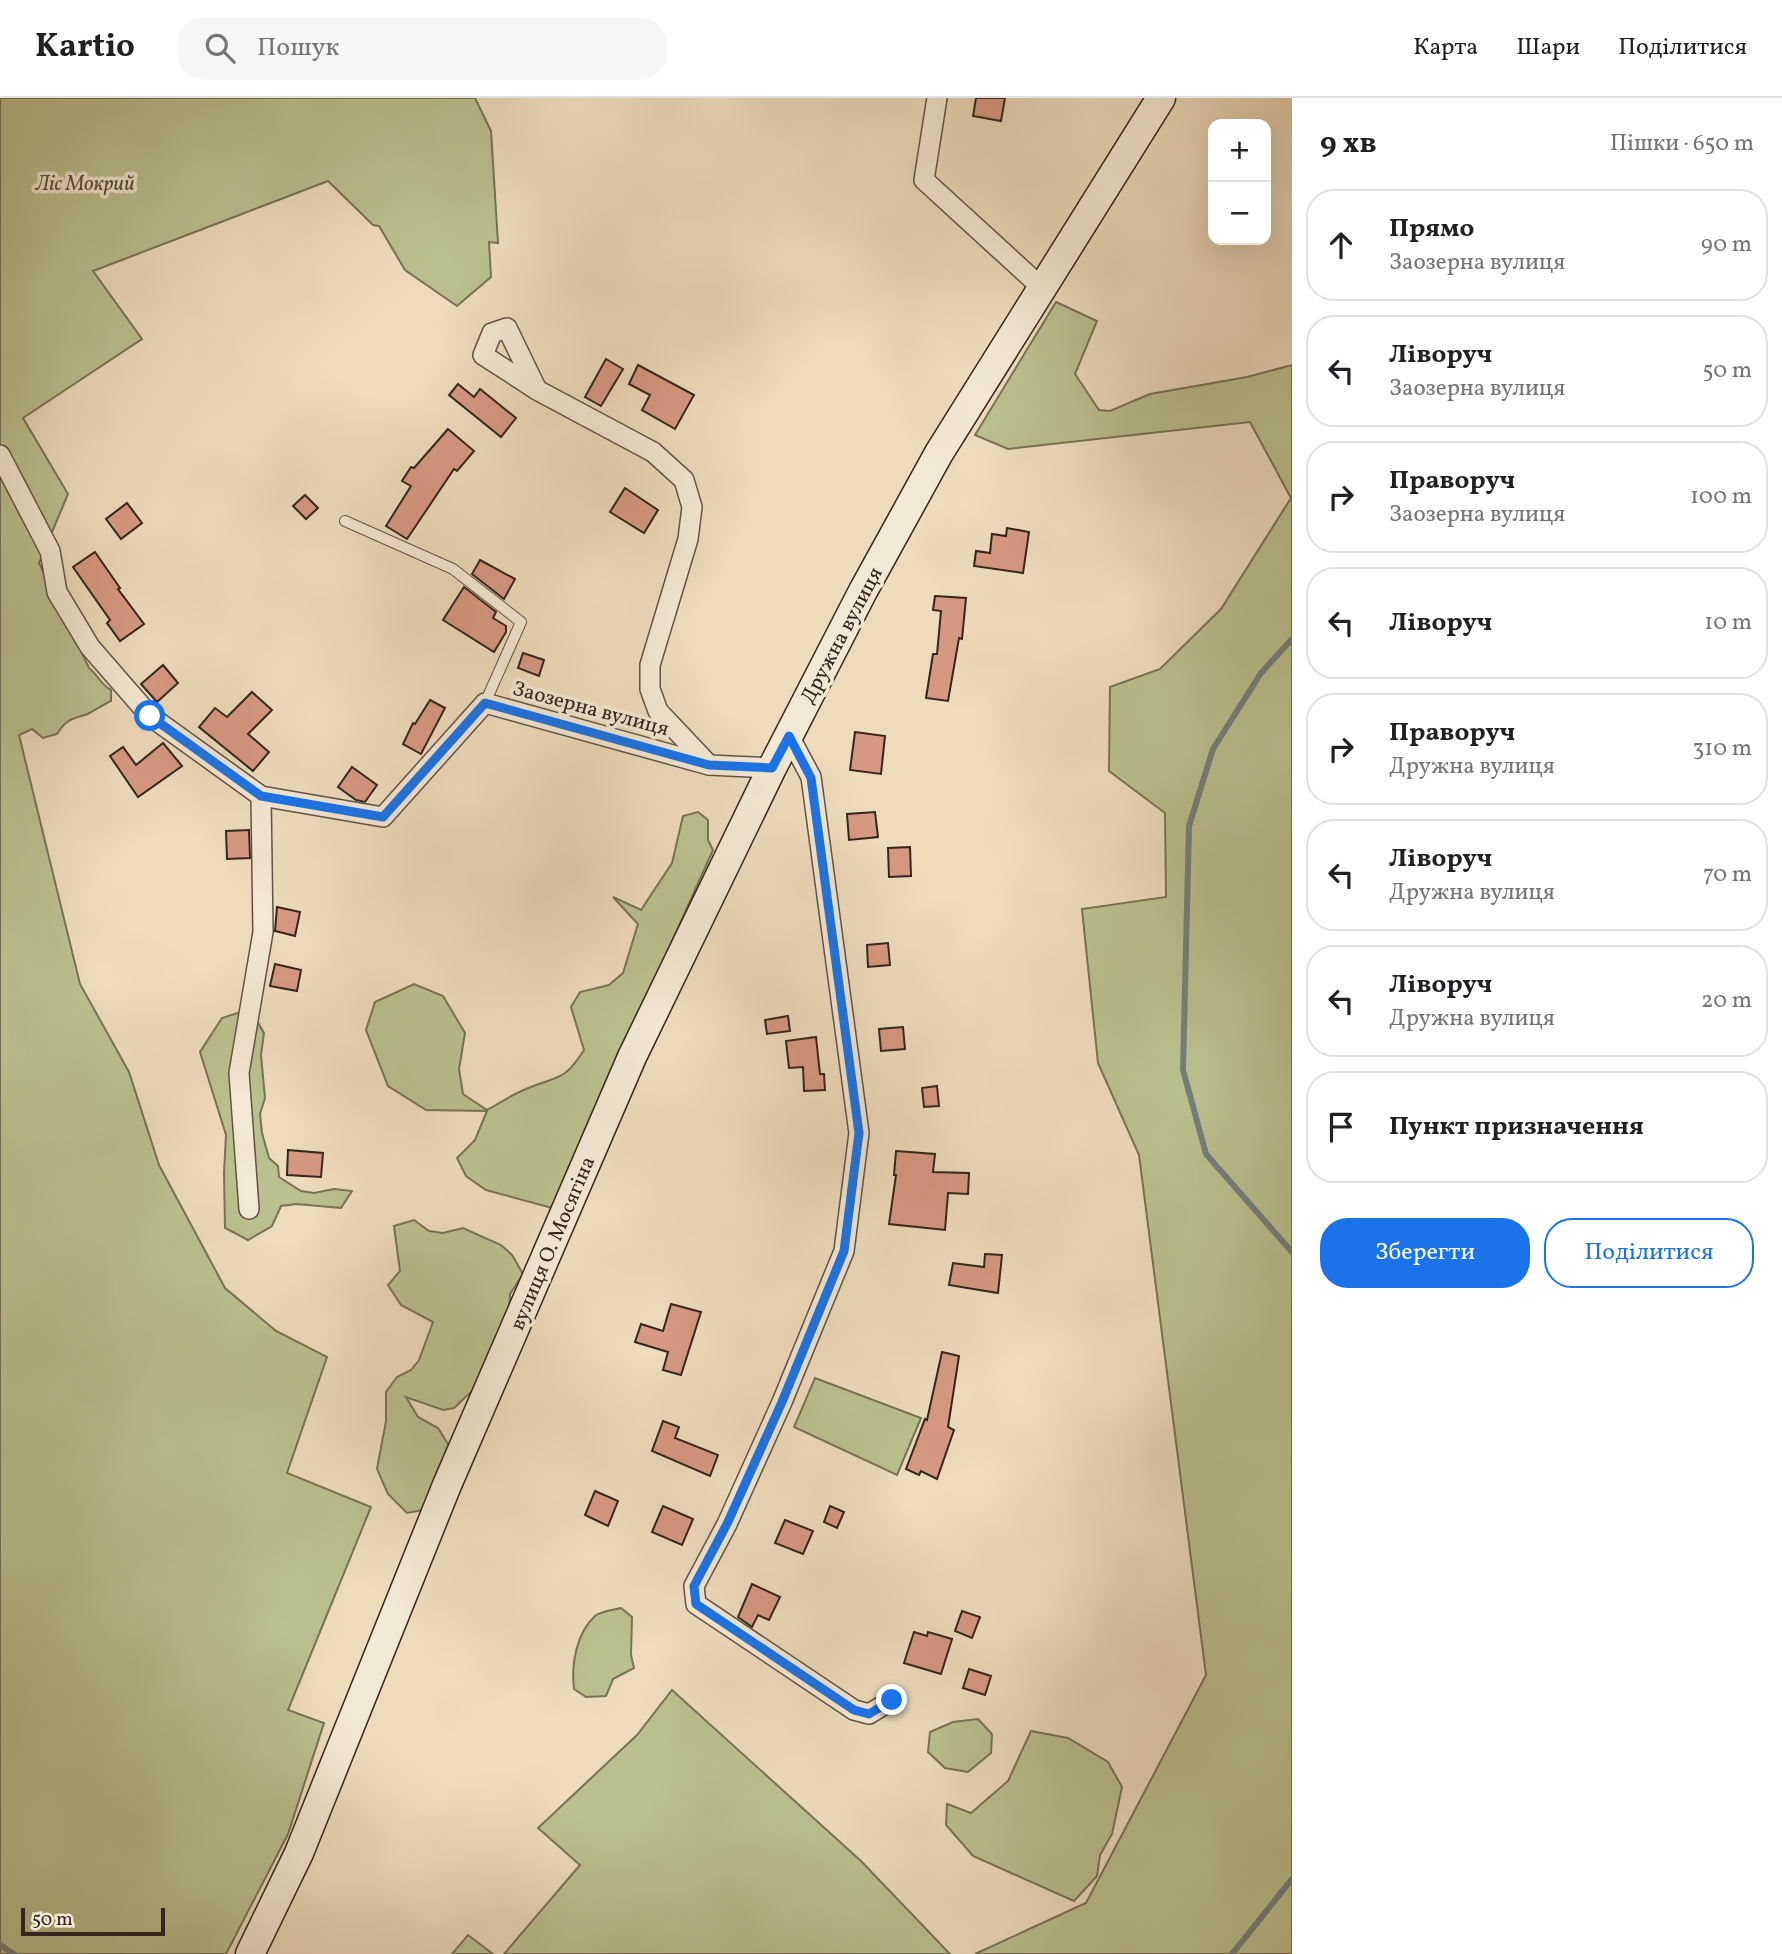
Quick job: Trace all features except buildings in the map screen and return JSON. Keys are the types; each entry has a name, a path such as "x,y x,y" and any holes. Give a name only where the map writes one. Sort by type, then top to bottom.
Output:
{"main road":[{"name":"Дружна вулиця","path":"772,768 863,591 939,453 1161,98"},
{"name":"вулиця О. Мосягіна","path":"250,1954 299,1853 472,1428 632,1057 772,768"}],"street":[{"path":"937,98 924,180 1041,287"},
{"name":"Заозерна вулиця","path":"537,390 653,452 684,480 692,507 688,540 650,665 650,689 657,710 709,765"},
{"name":"Заозерна вулиця","path":"0,455 50,551 57,592 90,647 150,716 261,796 383,817 485,703 709,765 772,768"},
{"path":"789,736 811,778 859,1133 844,1251 782,1402 727,1524 694,1586 696,1604 854,1710 869,1714 892,1700"},
{"path":"250,1209 239,1073 263,932 261,796"}],"lane":[{"path":"345,521 453,569 521,622 485,703"}],"green space":[{"name":"Ліс Мокрий","path":"0,98 475,98 491,131 498,243 489,242 491,277 457,306 405,270 379,226 373,225 328,181 93,271 142,339 23,418 68,494 39,563 89,668 111,690 111,701 68,721 57,734 43,738 32,729 19,735 80,984 129,1072 159,1165 225,1288 276,1331 327,1357 287,1473 371,1507 288,1710 324,1723 288,1834 226,1954 0,1954"},
{"path":"1056,302 1097,321 1075,374 1099,410 1110,411 1150,394 1247,377 1292,365 1292,1954 975,1954 1086,1903 1206,1675 1139,1155 1098,1063 1082,909 1166,897 1165,813 1109,771 1110,687 1160,669 1221,609 1291,498 1250,422 1008,449 975,435"},
{"path":"698,812 708,820 708,840 713,850 552,1208 486,1190 466,1176 457,1158 475,1140 487,1111 426,1110 388,1086 366,1030 375,1002 414,984 443,996 465,1033 459,1069 463,1094 487,1110 521,1091 559,1077 571,1068 584,1050 571,1007 580,992 609,985 623,973 638,924 613,897 641,910 672,863 683,816"},
{"path":"250,1009 264,1033 261,1055 265,1098 260,1114 269,1158 278,1166 279,1177 301,1191 352,1191 341,1208 296,1204 281,1206 272,1226 248,1240 225,1228 226,1135 200,1052 222,1018"},
{"path":"414,1220 429,1231 443,1233 463,1228 501,1245 512,1255 523,1274 510,1294 509,1318 472,1391 454,1408 443,1410 406,1397 418,1417 438,1428 448,1444 449,1462 428,1509 407,1513 388,1494 377,1469 386,1421 386,1392 397,1377 411,1370 419,1360 433,1322 401,1305 388,1285 400,1271 394,1226"},
{"path":"815,1378 921,1418 897,1475 794,1427"},
{"path":"621,1608 632,1617 631,1655 634,1668 613,1679 606,1696 586,1697 574,1689 574,1660 579,1641 595,1616"},
{"path":"672,1690 861,1861 950,1954 504,1954 580,1865 538,1828 637,1735"},
{"path":"978,1719 992,1734 991,1753 968,1772 945,1768 928,1752 930,1732 953,1722"},
{"path":"1031,1731 1068,1738 1108,1762 1122,1787 1112,1834 1100,1855 1097,1876 1074,1901 973,1856 946,1825 947,1804 971,1813 1008,1781"},
{"path":"468,1935 493,1954 452,1954"}],"waterway":[{"path":"1292,639 1261,673 1213,749 1189,826 1183,1070 1206,1154 1292,1252"},
{"path":"1232,1954 1292,1879"},
{"path":"0,1945 14,1954"}],"route":[{"path":"150,716 261,796 383,817 485,703 709,765 772,768 789,736 811,778 859,1133 844,1251 782,1402 727,1524 694,1586 696,1604 854,1710 869,1714 892,1700"}]}
